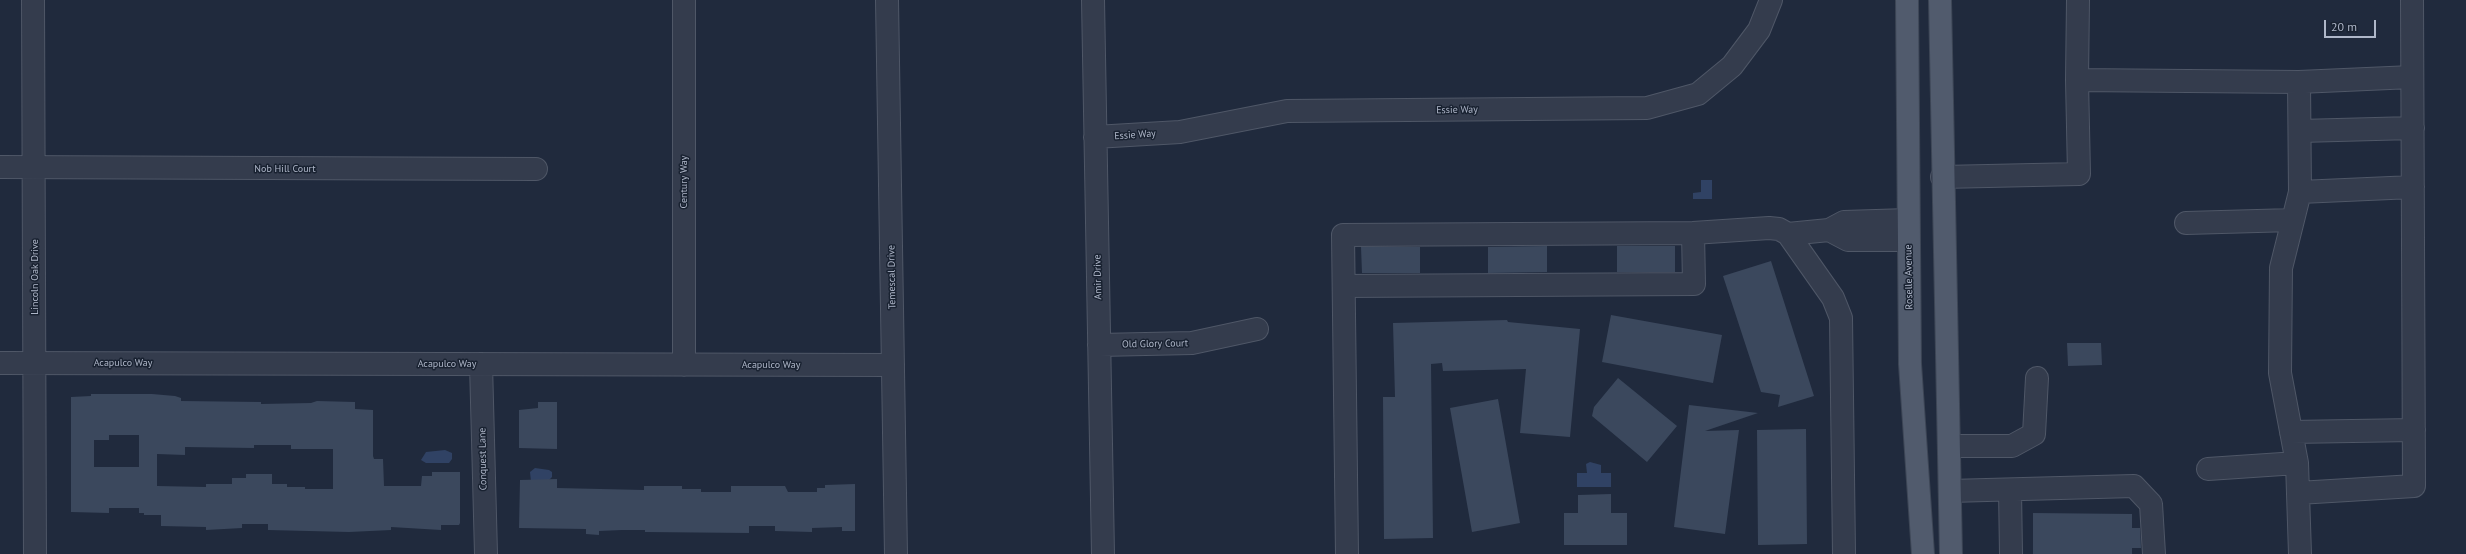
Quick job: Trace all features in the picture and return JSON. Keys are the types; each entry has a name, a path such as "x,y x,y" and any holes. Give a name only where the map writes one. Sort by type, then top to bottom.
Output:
{"main road":[{"name":"Roselle Avenue","path":"1907,0 1910,364 1923,554"},
{"path":"1940,0 1942,178 1951,554"}],"street":[{"name":"Lincoln Oak Drive","path":"33,0 36,554"},
{"name":"Century Way","path":"684,0 684,365"},
{"name":"Temescal Drive","path":"888,0 896,554"},
{"name":"Amir Drive","path":"1093,0 1103,554"},
{"name":"Essie Way","path":"1095,137 1180,132 1287,111 1647,108 1698,94 1732,66 1759,30 1771,0"},
{"path":"1942,178 2079,174 2077,80 2078,0"},
{"path":"2298,493 2414,486 2412,0"},
{"path":"2077,80 2299,82 2412,77"},
{"path":"2299,82 2300,192 2281,268 2280,373 2297,463 2300,554"},
{"path":"2300,131 2413,128"},
{"name":"Nob Hill Court","path":"0,167 536,169"},
{"path":"2300,192 2413,188"},
{"path":"2186,223 2293,220"},
{"path":"1788,234 1829,230 1844,222 1908,230"},
{"path":"1347,554 1343,235 1693,233 1769,228 1779,229 1788,234 1834,298 1841,318 1844,554"},
{"path":"1344,286 1694,284 1693,233"},
{"name":"Old Glory Court","path":"1099,345 1192,344 1256,329"},
{"name":"Acapulco Way","path":"0,363 893,365"},
{"name":"Conquest Lane","path":"481,364 486,554"},
{"path":"1949,446 2012,446 2034,434 2037,378"},
{"path":"2291,432 2414,430"},
{"path":"2208,469 2297,463"},
{"path":"1950,491 2134,486 2151,504 2154,554"},
{"path":"2010,490 2011,554"}],"water":[{"path":"1701,180 1712,180 1712,199 1693,199 1693,193 1701,192"},
{"path":"445,450 452,453 452,459 449,463 426,463 421,460 426,452"},
{"path":"1590,462 1601,465 1601,473 1611,473 1611,487 1577,487 1577,473 1587,473 1586,464"},
{"path":"535,468 549,470 552,472 552,477 549,480 531,482 530,472"}],"building":[{"path":"1547,246 1547,272 1488,273 1488,247"},
{"path":"1617,246 1675,246 1675,272 1617,272"},
{"path":"1361,247 1420,247 1420,273 1362,273"},
{"path":"1771,261 1814,396 1778,407 1780,395 1761,392 1723,276"},
{"path":"1611,315 1722,335 1713,383 1602,362"},
{"path":"1507,320 1508,322 1580,329 1570,437 1520,433 1526,369 1443,371 1442,363 1431,364 1433,538 1384,539 1383,397 1395,397 1393,323"},
{"path":"2067,343 2101,343 2102,365 2068,366"},
{"path":"1618,378 1677,426 1647,462 1592,416 1594,407"},
{"path":"91,394 152,394 175,396 181,398 181,401 261,402 261,404 311,403 317,401 355,402 355,409 373,410 373,456 374,459 383,459 384,486 421,486 422,476 432,476 432,472 460,472 460,523 459,525 441,525 441,530 391,527 391,530 349,532 268,530 268,524 242,524 242,528 206,530 206,527 161,526 161,515 144,515 144,513 139,513 139,508 109,508 109,513 71,512 71,397 91,396","holes":["109,435 139,435 139,467 94,467 94,440 109,440","254,445 291,445 291,449 333,449 333,489 305,489 305,487 287,487 287,484 272,484 272,474 246,474 246,478 232,478 232,484 206,484 206,487 157,486 157,454 185,455 185,447 254,448"]},
{"path":"1498,399 1520,523 1472,532 1450,408"},
{"path":"538,402 557,402 557,449 519,448 519,410 538,408"},
{"path":"1689,405 1758,413 1705,431 1739,430 1725,534 1674,527"},
{"path":"1806,429 1807,544 1758,545 1757,430"},
{"path":"557,479 557,488 644,490 644,486 682,486 682,489 701,489 701,492 731,492 731,486 785,486 788,492 817,492 817,488 825,488 825,485 855,484 855,531 842,531 842,527 812,528 812,532 775,531 775,526 749,526 749,533 645,532 645,530 622,530 599,531 599,535 586,534 586,529 519,528 520,480"},
{"path":"1611,494 1611,513 1627,513 1627,545 1564,545 1564,513 1578,513 1578,495"},
{"path":"2033,513 2132,514 2132,528 2140,528 2141,548 2132,548 2132,554 2033,554"}]}
